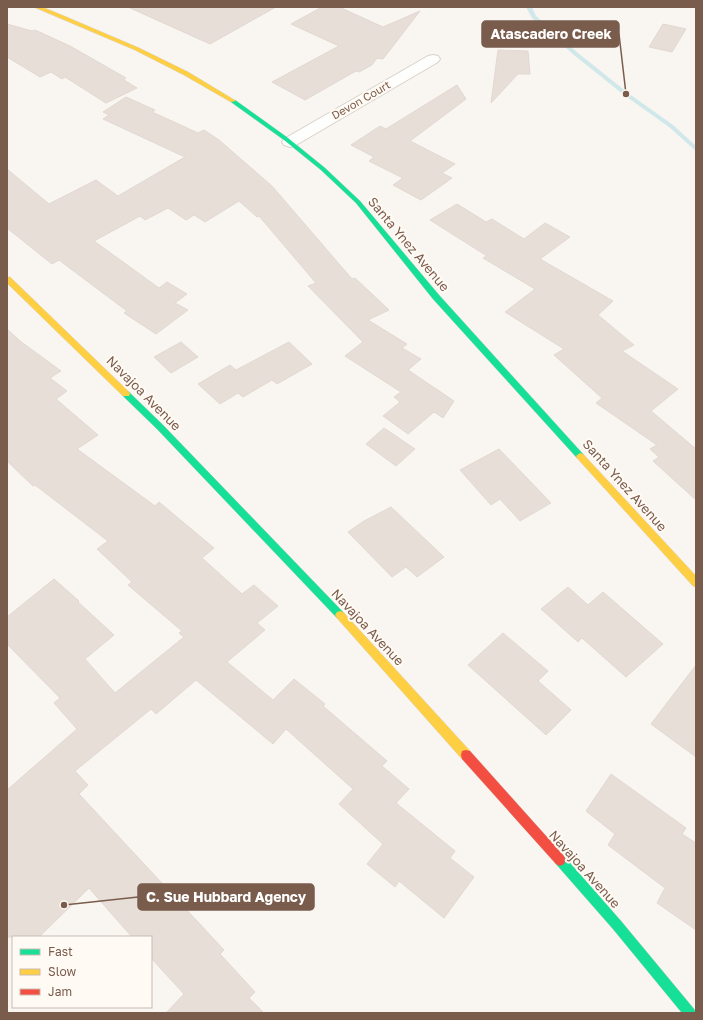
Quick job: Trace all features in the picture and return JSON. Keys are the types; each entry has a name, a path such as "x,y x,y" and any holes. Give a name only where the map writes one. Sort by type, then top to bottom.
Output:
{"street":[{"name":"Santa Ynez Avenue","path":"37,7 78,21 138,47 196,77 252,113 307,155 360,204 428,288 696,583"},
{"name":"Devon Court","path":"290,142 433,59"},
{"name":"Navajoa Avenue","path":"7,279 160,427 367,643 617,925 690,1013"}],"building":[{"path":"128,7 276,7 210,44"},
{"path":"322,7 339,7 383,27 420,11 383,59 377,58 372,65 359,72 356,71 305,100 272,82 339,46 291,24"},
{"path":"7,24 32,31 35,30 70,46 126,78 124,80 137,88 106,103 65,77 62,79 51,72 40,77 7,57"},
{"path":"663,24 686,29 672,52 649,47"},
{"path":"498,50 528,51 530,74 518,74 491,103"},
{"path":"457,85 466,99 410,141 455,164 442,173 452,178 421,200 393,185 403,178 369,161 374,157 351,145 380,126 386,129"},
{"path":"126,97 155,110 152,112 198,133 204,130 219,140 272,186 352,279 355,278 389,310 368,320 407,344 402,348 421,359 408,370 454,401 443,418 434,412 408,434 383,416 400,402 394,397 401,392 345,356 363,342 308,286 316,283 259,216 257,217 239,201 205,222 194,215 186,220 168,208 145,220 140,216 94,241 159,288 167,282 187,294 175,303 188,310 156,334 124,313 127,311 59,260 52,264 7,228 7,169 49,204 96,180 118,196 185,157 103,119 109,115 103,112"},
{"path":"457,204 486,222 492,219 524,239 545,223 570,237 540,259 613,301 598,315 634,345 622,351 678,389 651,411 696,449 696,500 653,461 659,457 650,449 657,445 596,403 602,398 554,355 564,349 505,312 535,289 483,258 487,256 430,220"},
{"path":"7,329 20,341 61,371 50,378 67,391 56,399 98,435 77,449 155,506 159,502 214,548 202,558 242,594 254,585 278,606 257,623 265,630 227,662 273,700 294,679 325,704 323,706 387,761 382,766 409,789 396,803 455,851 450,858 474,877 444,918 399,881 395,887 367,864 383,844 339,804 353,789 286,729 273,744 196,680 156,714 151,709 75,771 88,785 79,794 224,950 220,954 255,992 249,998 264,1013 166,1013 184,994 152,959 152,936 131,936 89,888 40,936 7,937 7,790 77,729 54,703 60,698 7,644 7,617 54,579 114,635 85,659 115,693 184,637 179,633 182,631 128,585 132,582 97,549 108,541 35,485 33,486 7,461"},
{"path":"181,342 198,357 171,373 154,357"},
{"path":"289,342 312,364 277,384 272,380 243,397 238,393 220,404 198,384 230,365 236,370"},
{"path":"384,428 415,449 396,466 366,444"},
{"path":"499,449 551,503 520,521 500,499 491,505 460,470"},
{"path":"391,507 444,557 417,577 406,567 392,577 348,532 364,521"},
{"path":"568,587 588,605 603,592 663,644 626,677 582,638 578,642 541,609"},
{"path":"503,633 548,671 538,681 571,710 546,735 468,665"},
{"path":"696,665 696,757 651,724"},
{"path":"611,774 686,828 682,834 696,843 696,930 657,903 665,888 608,845 615,834 586,811"}],"waterway":[{"path":"529,7 534,17 576,54 626,94 671,126 696,149"}],"traffic: fast":[{"path":"233,101 286,139 323,169 358,202 436,297 580,456"},
{"path":"126,394 160,427 340,615"},
{"path":"560,860 617,925 690,1013"}],"traffic: slow":[{"path":"37,7 88,27 137,49 162,61 233,101"},
{"path":"7,279 126,394"},
{"path":"580,456 696,583"},
{"path":"340,615 466,755"}],"traffic: jam":[{"path":"466,755 560,860"}],"place":[{"name":"Atascadero Creek","path":"626,94"},
{"name":"C. Sue Hubbard Agency","path":"64,905"}]}
